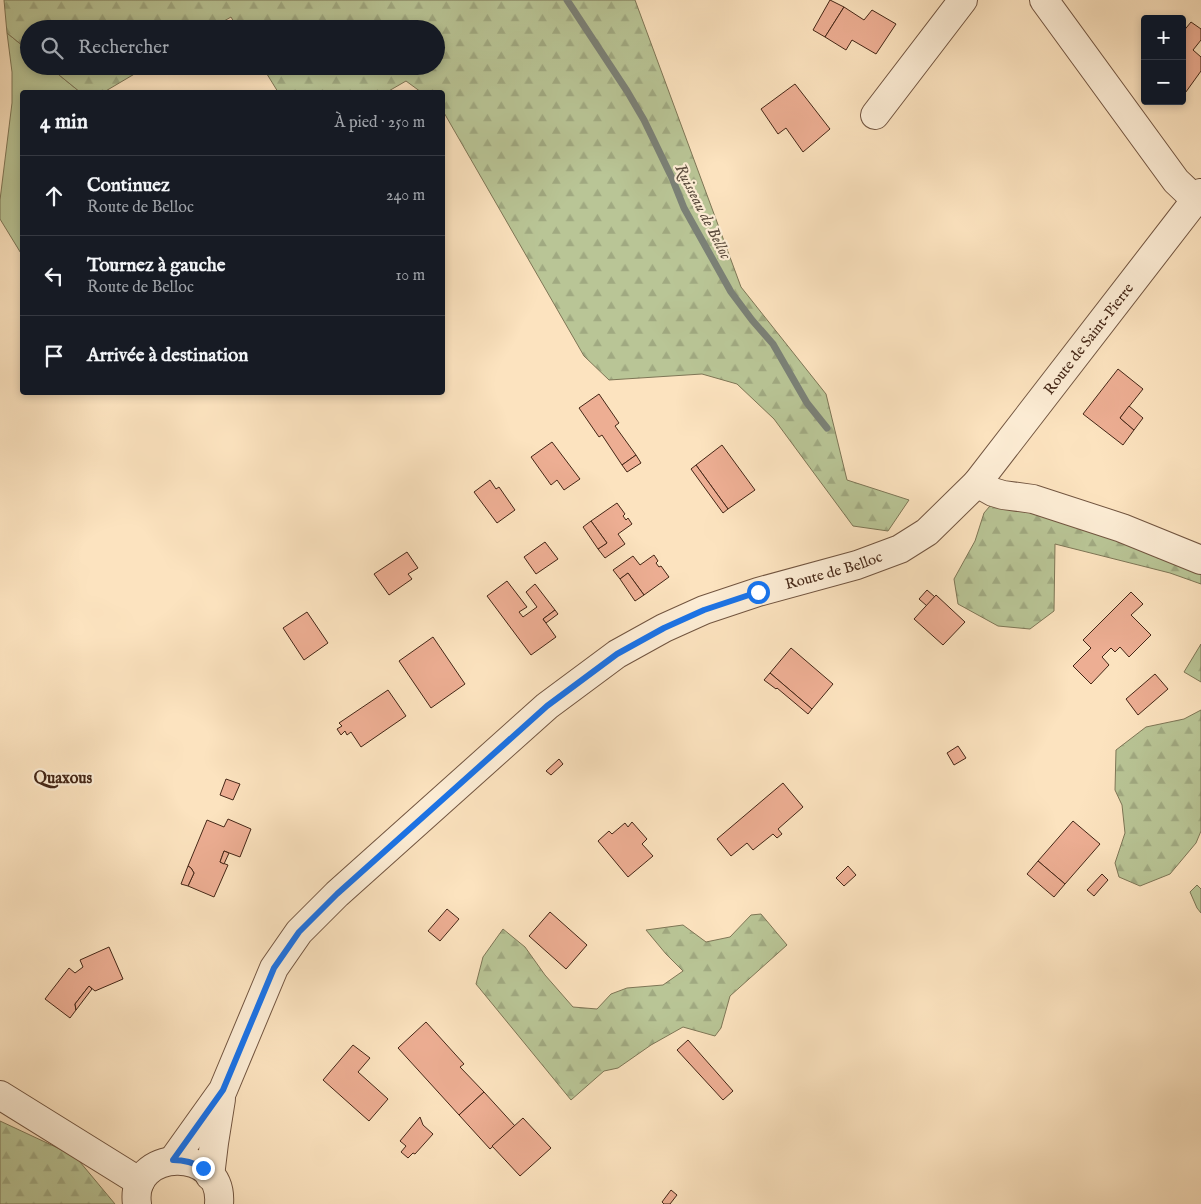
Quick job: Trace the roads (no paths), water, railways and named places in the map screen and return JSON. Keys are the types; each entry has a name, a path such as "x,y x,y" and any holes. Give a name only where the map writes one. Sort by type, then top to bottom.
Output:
{"street":[{"path":"875,114 963,0"},
{"path":"1044,0 1176,181 1199,197"},
{"name":"Route de Saint-Pierre","path":"977,483 1199,197"},
{"path":"977,483 992,492 1033,499 1122,528 1201,560"},
{"name":"Route de Belloc","path":"173,1160 223,1090 274,968 299,932 337,894 547,706 617,654 664,628 704,610 758,592 857,565 900,549 927,532 977,483"},
{"name":"Route de Belloc","path":"218,1196 214,1142 223,1090"},
{"path":"0,1095 138,1193 148,1171 160,1163 173,1160"},
{"name":"Route de Belloc","path":"173,1160 184,1160 194,1163 218,1196"}],"waterway":[{"name":"Ruisseau de Belloc","path":"567,0 644,120 684,208 731,292 773,344 807,403 827,428"}],"district":[{"name":"Quaxous","path":"63,777"}]}
